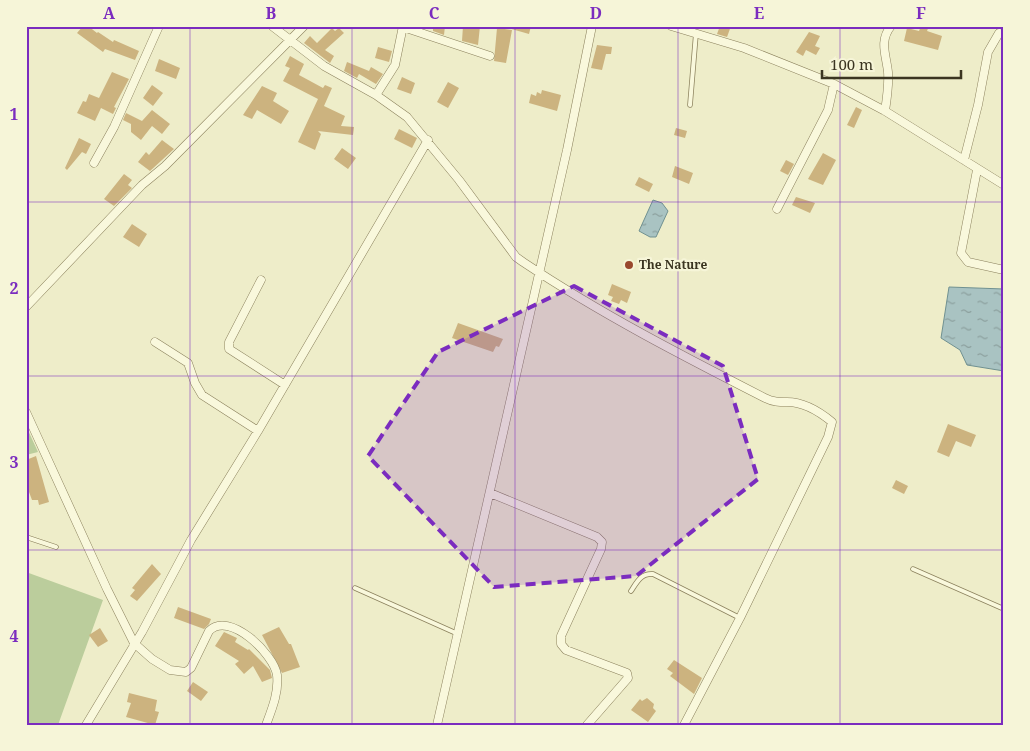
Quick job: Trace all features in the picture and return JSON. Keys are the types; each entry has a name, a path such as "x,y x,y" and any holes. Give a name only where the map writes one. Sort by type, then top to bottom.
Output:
{"street":[{"path":"94,163 114,126 159,26"},
{"path":"272,26 324,66 376,94 407,117 428,140 516,257 613,319 680,355 769,400 794,403 810,408 832,422 828,437 740,618 684,725"},
{"path":"26,307 142,185 165,166 304,26"},
{"path":"437,725 540,273 592,26"},
{"path":"671,26 744,48 834,84 885,111 977,170 1004,184"},
{"path":"885,111 888,84 883,45 885,34 890,26"},
{"path":"376,94 395,65 403,27 490,56"},
{"path":"964,160 978,105 988,52 999,33 1004,34"},
{"path":"777,208 828,110 834,84"},
{"path":"86,725 200,525 258,431 428,140"},
{"path":"977,170 961,253 968,262 1004,270"},
{"path":"261,280 229,342 229,349 285,385"},
{"path":"155,342 188,363 195,383 202,395 258,431"},
{"path":"26,412 107,589 134,643 152,659 170,670 186,672 192,668 213,626 224,625 241,631 256,643 276,673 278,686 266,725"},
{"path":"490,493 597,537 602,542 601,549 561,636 561,644 566,650 627,674 628,678 587,725"}],"lane":[{"path":"690,105 696,33"},
{"path":"26,536 56,547"},
{"path":"914,569 1004,609"},
{"path":"631,591 640,577 653,574 740,618"},
{"path":"355,588 458,634"}],"highlighted area":[{"path":"574,286 723,366 758,479 636,576 494,587 368,456 438,352"}],"green space":[{"path":"26,426 38,452 26,455"},
{"path":"26,572 103,600 58,725 26,725"}],"water":[{"path":"653,200 662,203 668,211 656,237 650,237 639,231"},
{"path":"949,287 1004,289 1004,371 967,365 960,350 941,338"}],"building":[{"path":"83,26 88,26 113,42 114,40 139,51 135,60 105,49 103,52 77,33"},
{"path":"433,26 445,26 444,35 433,31"},
{"path":"463,26 480,26 478,45 462,41"},
{"path":"508,26 531,26 529,34 508,28"},
{"path":"720,26 731,26 727,37 717,34"},
{"path":"921,26 929,26 927,31 942,36 938,50 904,41 907,28 919,31"},
{"path":"332,28 335,31 339,28 344,33 325,50 334,56 330,63 304,43 310,36 317,43"},
{"path":"497,28 512,30 506,63 494,61"},
{"path":"809,32 820,36 815,46 820,48 816,55 806,50 803,56 796,52"},
{"path":"597,45 612,47 611,54 606,54 602,70 591,68"},
{"path":"378,47 392,51 389,62 375,58"},
{"path":"290,56 304,64 299,75 323,88 325,85 332,88 324,106 345,116 341,126 354,127 353,135 318,131 321,134 315,150 298,142 318,99 283,81 290,68 285,66"},
{"path":"159,59 180,68 176,79 155,71"},
{"path":"347,62 369,71 371,67 383,74 376,84 359,74 357,78 344,71"},
{"path":"112,72 129,79 114,107 116,108 113,114 101,108 95,121 77,113 83,101 86,102 89,94 99,98"},
{"path":"402,77 415,83 411,94 397,89"},
{"path":"448,82 459,88 448,108 437,102"},
{"path":"152,85 163,93 153,106 143,98"},
{"path":"262,86 277,93 273,101 289,111 281,124 257,110 252,119 243,115"},
{"path":"542,90 561,95 557,111 529,103 531,94 536,96 537,92 541,94"},
{"path":"856,107 862,110 854,128 847,125"},
{"path":"152,110 170,124 162,134 152,126 141,140 131,132 131,124 123,120 126,113 142,121"},
{"path":"676,128 687,131 685,138 674,135"},
{"path":"399,129 417,138 412,148 394,139"},
{"path":"79,138 91,144 86,154 82,152 67,170 65,168"},
{"path":"162,140 174,149 150,171 138,162 146,152 149,155"},
{"path":"342,148 356,158 348,169 334,159"},
{"path":"823,153 836,160 823,185 808,179"},
{"path":"786,160 794,164 788,175 780,171"},
{"path":"675,166 693,173 689,184 672,177"},
{"path":"124,174 132,180 128,185 132,188 114,206 104,199"},
{"path":"639,177 653,184 649,192 635,185"},
{"path":"796,197 815,203 810,213 792,205"},
{"path":"132,224 147,234 139,247 123,237"},
{"path":"612,284 631,292 627,303 621,300 619,304 611,301 613,297 608,295"},
{"path":"458,323 503,339 499,347 496,346 493,352 452,338"},
{"path":"948,424 976,435 971,447 956,441 949,457 937,452"},
{"path":"36,456 49,502 39,505 38,500 32,500 26,484 26,460"},
{"path":"896,480 908,486 904,494 892,488"},
{"path":"152,564 161,574 137,601 130,596 135,590 132,588"},
{"path":"178,607 211,619 209,624 204,629 174,618"},
{"path":"279,627 289,644 291,644 300,667 282,673 262,635"},
{"path":"100,628 108,641 98,647 89,635"},
{"path":"224,632 237,638 235,642 249,649 270,670 272,678 262,682 253,666 244,674 235,664 239,661 215,646"},
{"path":"674,660 702,678 694,694 670,676 673,673 667,669"},
{"path":"193,682 208,692 201,701 187,691"},
{"path":"129,693 157,700 155,711 159,712 155,725 126,717 131,703 127,702"},
{"path":"647,698 654,704 653,708 656,711 648,722 631,710 640,699 642,701"}],"place":[{"name":"The Nature","path":"629,265"}]}
